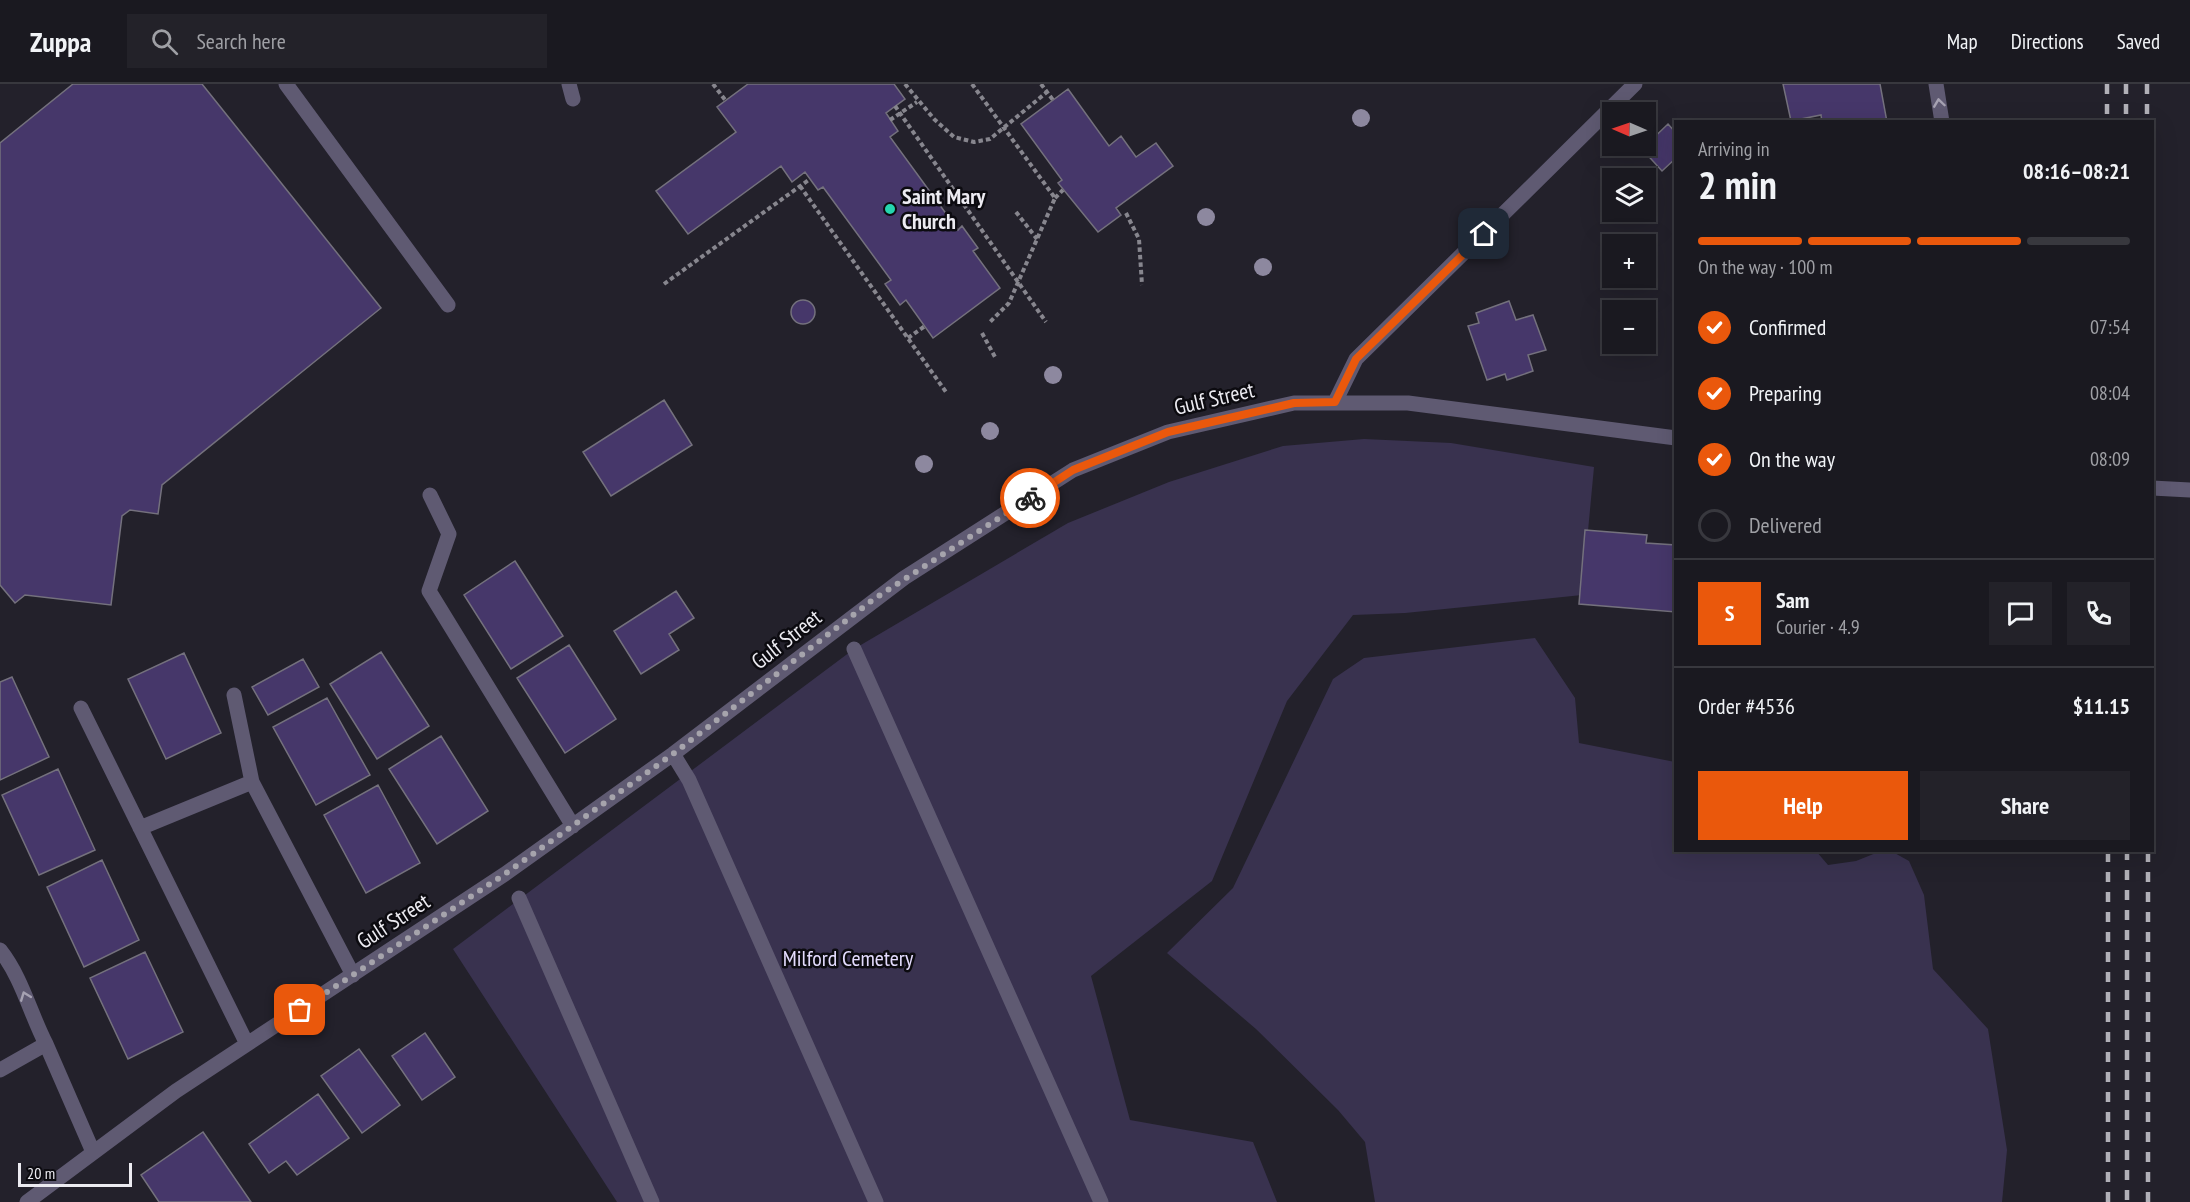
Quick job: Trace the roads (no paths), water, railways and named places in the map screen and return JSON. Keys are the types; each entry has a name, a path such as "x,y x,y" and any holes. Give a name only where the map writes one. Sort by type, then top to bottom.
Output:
{"street":[{"path":"286,84 448,304"},
{"path":"1335,402 1356,359 1635,84"},
{"path":"1936,84 1941,120"},
{"name":"Gulf Street","path":"27,1202 176,1091 573,826 673,754 874,599 1073,470 1168,432 1294,403 1408,403 1674,438"},
{"path":"2154,488 2190,490"},
{"path":"430,495 449,534 429,591 573,826"},
{"path":"854,650 1101,1202"},
{"path":"234,695 252,782 352,975"},
{"path":"81,708 247,1044"},
{"path":"673,754 689,780 876,1202"},
{"path":"140,828 252,782"},
{"path":"519,898 652,1202"},
{"path":"0,950 14,968 34,1022 46,1044 93,1152"},
{"path":"0,1070 46,1044"}],"railway":[{"path":"2107,84 2107,120"},
{"path":"2126,84 2126,120"},
{"path":"2147,84 2147,120"},
{"path":"2108,852 2108,1202"},
{"path":"2127,852 2127,1202"},
{"path":"2148,852 2148,1202"}],"place":[{"name":"Saint Mary Church","path":"890,209"}],"park label":[{"name":"Milford Cemetery","path":"848,958"}]}
